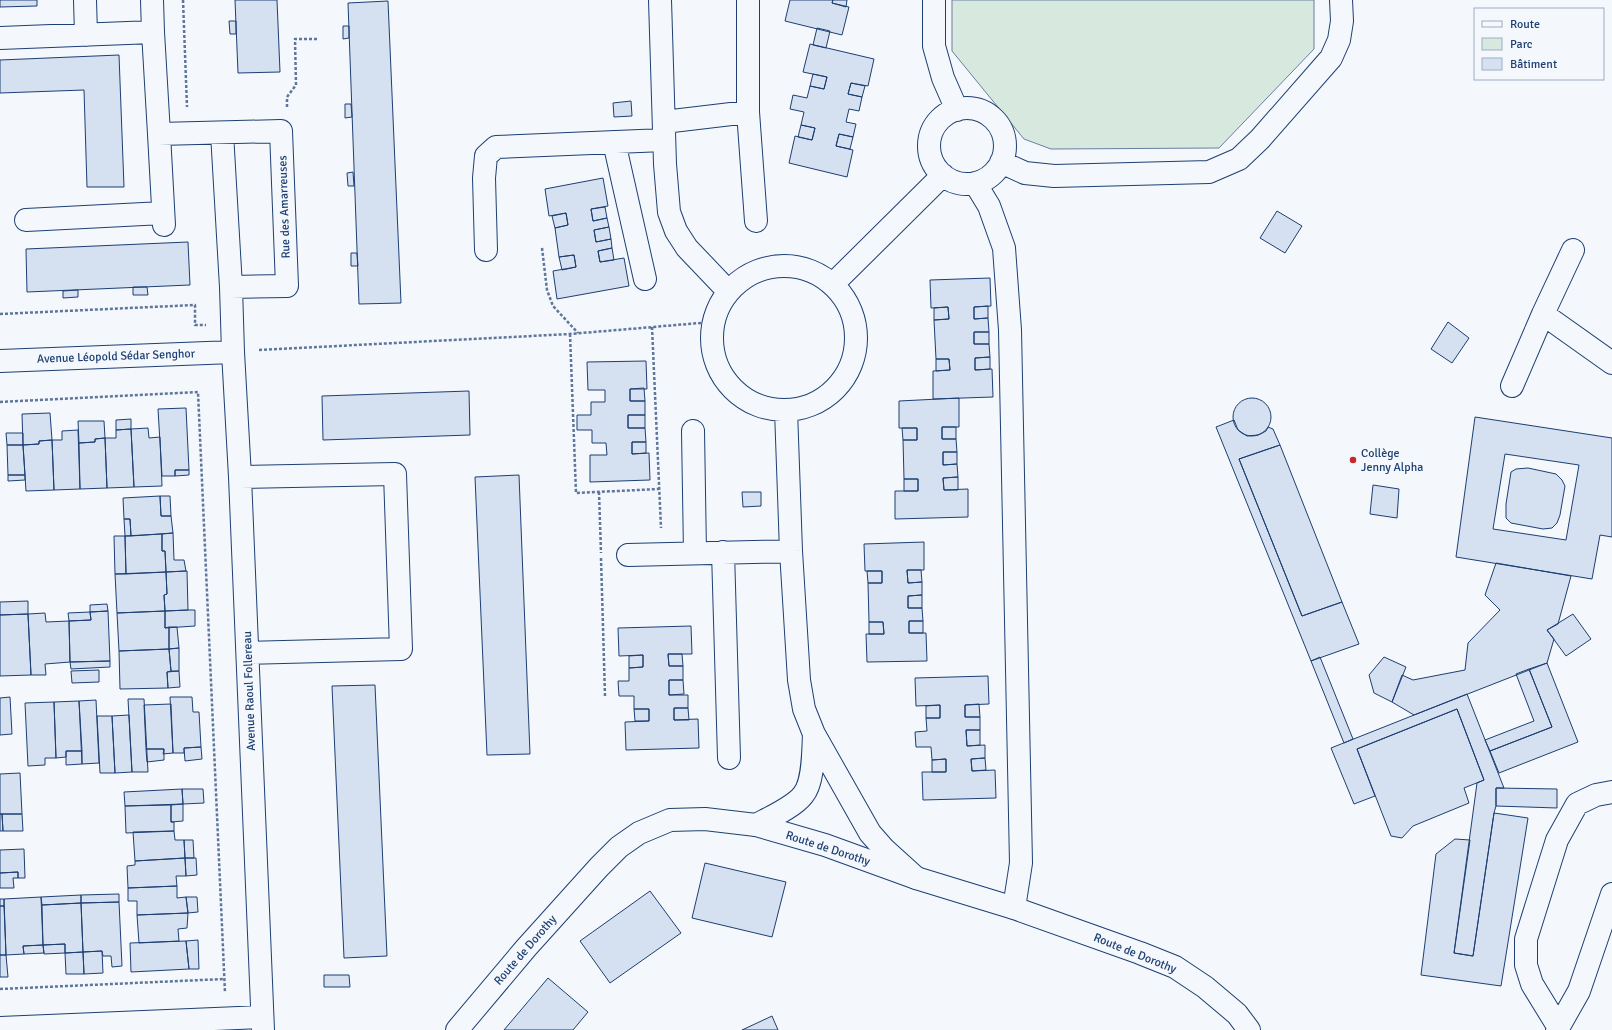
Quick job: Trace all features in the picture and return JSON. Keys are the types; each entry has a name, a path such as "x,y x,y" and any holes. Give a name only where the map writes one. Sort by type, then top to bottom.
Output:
{"street":[{"path":"85,0 86,34"},
{"path":"26,220 163,219 152,0"},
{"path":"660,0 664,131 669,212 676,231 687,248 728,291"},
{"path":"748,0 748,112 756,221"},
{"path":"934,0 934,46 943,78 957,110"},
{"path":"1001,162 1025,173 1054,176 1209,172 1239,160 1260,139 1331,58 1339,40 1342,21 1341,0"},
{"path":"0,38 153,32"},
{"path":"969,108 981,111 992,118 999,127 1004,138 1004,151 1001,162 995,172 986,179 975,183 964,184 952,181 943,176 934,165 929,152 930,138 935,126 945,116 957,110 969,108"},
{"path":"486,250 484,178 486,156 496,147 614,142 748,112"},
{"name":"Rue des Amarreuses","path":"159,134 281,131 287,286 231,288"},
{"path":"222,133 231,288 233,352"},
{"path":"614,142 645,279"},
{"path":"833,284 943,176"},
{"path":"975,183 989,206 1004,248 1010,330 1021,862 1014,908"},
{"path":"1512,386 1573,250"},
{"path":"791,265 814,271 833,284 849,303 856,327 856,351 847,374 831,393 811,406 786,410 764,408 744,398 727,384 716,365 711,344 712,322 728,291 746,276 767,267 791,265"},
{"path":"1543,314 1612,363"},
{"name":"Avenue Léopold Sédar Senghor","path":"0,361 233,352"},
{"name":"Avenue Raoul Follereau","path":"233,352 248,652 262,1024"},
{"path":"786,410 791,551 799,680 804,709 814,734 870,833 884,849 916,878"},
{"path":"693,431 695,553"},
{"path":"240,477 395,474 401,649 248,652"},
{"path":"628,555 791,551"},
{"path":"723,552 729,758"},
{"path":"756,825 784,810 804,795 811,776 814,734"},
{"path":"1558,1029 1532,984 1526,965 1526,940 1557,840 1577,804 1596,794 1612,792"},
{"name":"Route de Dorothy","path":"457,1030 526,948 619,847 640,833 670,820 705,819 756,825 825,846 916,878 1014,908 1140,952 1175,967 1205,987 1231,1009 1249,1030"},
{"path":"1558,1029 1579,991 1612,894"},
{"path":"0,1028 262,1024"}],"path":[{"path":"183,0 188,114"},
{"path":"287,112 287,97 296,85 295,39 317,39"},
{"path":"542,248 547,290 553,306 578,334"},
{"path":"0,314 195,305 195,325 232,324"},
{"path":"233,352 578,334 712,322"},
{"path":"652,327 662,535"},
{"path":"570,334 576,493 659,489"},
{"path":"0,402 198,392 225,995"},
{"path":"599,492 605,696"},
{"path":"0,989 224,980"}],"green space":[{"path":"952,0 1314,0 1314,49 1219,148 1051,149 1024,139 952,51"}],"building":[{"path":"0,0 37,0 37,6 0,7"},
{"path":"235,0 277,0 280,72 238,73"},
{"path":"790,0 833,0 832,3 849,7 842,35 785,21"},
{"path":"833,0 847,0 846,7 832,3"},
{"path":"388,1 401,303 359,304 348,3"},
{"path":"229,21 236,21 236,34 230,34"},
{"path":"343,26 349,26 349,38 343,39"},
{"path":"817,28 830,31 826,48 813,45"},
{"path":"810,44 874,59 868,86 851,83 848,94 862,97 859,111 849,109 846,122 856,124 853,137 839,134 836,146 853,150 847,177 789,163 795,136 812,140 815,128 801,125 804,112 790,109 793,95 807,98 810,86 824,89 827,77 803,72"},
{"path":"119,55 124,187 87,187 84,90 0,93 0,60"},
{"path":"813,74 827,77 824,89 810,86"},
{"path":"851,83 865,86 862,97 848,94"},
{"path":"631,101 632,116 614,117 613,103"},
{"path":"345,104 351,104 352,117 345,118"},
{"path":"801,125 815,128 812,140 798,137"},
{"path":"839,134 853,137 850,149 836,146"},
{"path":"353,172 354,186 348,186 347,173"},
{"path":"603,178 608,206 591,209 593,221 607,218 609,227 594,230 596,242 611,239 612,248 598,251 600,262 624,258 629,286 557,299 553,271 576,267 574,255 559,257 555,228 568,225 566,213 549,216 545,189"},
{"path":"605,207 607,218 593,221 591,209"},
{"path":"1277,211 1302,226 1285,253 1260,238"},
{"path":"566,213 568,225 555,228 552,216"},
{"path":"609,227 611,239 596,242 594,230"},
{"path":"188,242 190,285 27,292 26,249"},
{"path":"612,248 614,260 600,262 598,251"},
{"path":"351,253 357,253 358,266 351,266"},
{"path":"574,255 576,267 562,270 559,257"},
{"path":"990,278 991,306 974,307 974,319 988,318 989,332 974,332 974,344 989,344 990,357 975,358 975,370 992,369 993,397 933,399 933,371 950,370 949,359 936,359 934,320 949,319 948,307 931,308 930,280"},
{"path":"133,287 147,287 148,295 133,295"},
{"path":"78,290 78,297 63,298 63,291"},
{"path":"988,306 988,318 974,319 974,307"},
{"path":"948,307 949,319 934,320 934,308"},
{"path":"1448,322 1469,338 1452,363 1431,349"},
{"path":"974,332 989,332 989,344 974,344"},
{"path":"990,357 990,369 975,370 975,358"},
{"path":"936,359 949,359 950,370 936,371"},
{"path":"646,361 647,389 630,389 630,401 645,401 645,415 628,415 628,428 645,428 646,442 632,442 632,454 649,453 650,480 590,482 590,455 607,455 606,443 592,443 592,430 577,430 577,415 591,415 591,402 605,402 605,390 588,390 587,362"},
{"path":"644,388 645,401 630,401 630,389"},
{"path":"469,391 470,435 323,440 322,396"},
{"path":"959,398 959,427 942,427 942,439 956,439 957,452 943,452 943,465 957,464 958,477 943,478 944,490 968,489 968,517 895,519 895,491 918,491 918,479 904,479 903,440 917,440 917,428 899,428 899,401"},
{"path":"1252,398 1265,404 1271,417 1265,430 1252,436 1239,430 1233,417 1239,404"},
{"path":"186,408 189,470 175,470 175,476 162,476 158,409"},
{"path":"50,413 52,440 39,441 39,444 23,445 22,414"},
{"path":"628,415 645,415 645,428 628,428"},
{"path":"1475,417 1612,438 1612,537 1600,535 1592,579 1456,557"},
{"path":"131,419 131,429 116,430 116,420"},
{"path":"1234,420 1238,430 1247,436 1258,435 1266,431 1268,427 1273,429 1280,445 1239,459 1302,616 1342,602 1359,644 1311,661 1216,427"},
{"path":"78,421 104,421 105,438 95,439 95,442 79,443"},
{"path":"942,427 956,427 956,439 942,439"},
{"path":"148,428 149,438 160,437 162,486 134,487 131,429"},
{"path":"902,428 917,428 917,440 903,440"},
{"path":"131,429 134,487 107,488 105,438 116,438 116,430"},
{"path":"78,430 80,489 54,490 52,440 62,440 62,431"},
{"path":"6,433 23,433 23,445 7,445"},
{"path":"105,438 107,488 80,489 79,443 95,442 95,439"},
{"path":"52,440 54,490 26,491 23,445 39,444 39,441"},
{"path":"632,442 646,442 646,453 632,454"},
{"path":"7,445 23,445 25,475 8,475"},
{"path":"1280,445 1342,602 1302,616 1239,459"},
{"path":"943,452 957,452 957,464 943,465"},
{"path":"1505,454 1579,465 1566,540 1493,529","holes":["1528,468 1556,474 1565,486 1560,515 1557,523 1552,528 1543,529 1511,523 1506,518 1506,504 1511,472 1516,469"]},
{"path":"175,470 189,470 189,475 175,476"},
{"path":"8,475 25,475 25,480 8,481"},
{"path":"519,475 530,754 487,755 475,477"},
{"path":"958,477 958,490 944,490 943,478"},
{"path":"904,479 918,479 918,491 904,491"},
{"path":"1373,485 1399,489 1397,518 1370,514"},
{"path":"742,492 761,492 761,506 743,507"},
{"path":"160,496 170,496 171,516 161,516"},
{"path":"160,496 161,516 171,516 173,533 131,536 130,519 124,519 123,498"},
{"path":"124,519 130,519 131,536 125,536"},
{"path":"173,533 174,560 184,560 186,571 166,572 165,551 162,551 162,534"},
{"path":"162,534 162,551 165,551 166,572 126,574 125,536"},
{"path":"114,536 125,536 126,574 115,574"},
{"path":"924,542 924,570 907,570 908,583 922,582 922,595 908,596 908,608 922,608 923,621 909,621 909,633 926,633 927,661 867,662 866,634 884,634 883,622 869,622 868,583 882,583 882,571 865,571 864,544"},
{"path":"1496,563 1571,576 1558,624 1547,630 1554,639 1547,663 1414,715 1392,702 1402,675 1413,680 1465,670 1468,643 1500,610 1485,595"},
{"path":"907,570 921,570 922,582 908,583"},
{"path":"187,571 188,610 165,611 164,595 167,594 166,572"},
{"path":"867,571 882,571 882,583 868,583"},
{"path":"166,572 167,594 164,595 165,611 117,613 115,574"},
{"path":"922,595 922,608 908,608 908,596"},
{"path":"28,601 28,614 0,615 0,602"},
{"path":"107,604 108,611 90,612 90,605"},
{"path":"195,610 195,626 165,628 165,611"},
{"path":"108,611 110,661 70,662 69,621 91,620 90,612"},
{"path":"165,611 165,628 169,627 169,649 119,651 117,613"},
{"path":"90,612 91,620 69,621 68,613"},
{"path":"45,613 46,622 69,621 70,662 45,664 46,675 31,675 28,614"},
{"path":"28,614 31,675 0,676 0,615"},
{"path":"1573,614 1591,639 1566,656 1547,630"},
{"path":"909,621 923,621 923,633 909,633"},
{"path":"869,622 883,622 884,634 869,634"},
{"path":"691,626 692,654 668,654 669,666 683,666 683,680 669,680 669,695 688,695 688,708 674,708 674,720 698,719 699,748 626,750 625,722 649,721 649,709 634,709 634,696 619,696 618,681 629,681 629,668 643,667 643,655 619,656 618,628"},
{"path":"169,627 177,627 179,648 169,649"},
{"path":"179,648 179,671 171,671 169,649"},
{"path":"169,649 171,671 167,672 168,688 120,689 119,651"},
{"path":"668,654 682,654 683,666 669,666"},
{"path":"643,655 643,667 629,668 629,656"},
{"path":"1320,657 1353,739 1344,743 1311,661"},
{"path":"1384,657 1406,667 1392,702 1374,693 1369,675"},
{"path":"110,661 110,667 71,669 70,662"},
{"path":"1547,663 1578,742 1499,773 1490,751 1552,727 1529,669"},
{"path":"1529,669 1552,727 1490,751 1485,740 1534,721 1516,674"},
{"path":"99,670 99,682 72,683 71,671"},
{"path":"179,671 180,687 168,688 167,672"},
{"path":"988,676 989,704 965,705 965,717 980,717 980,730 966,730 967,746 985,745 985,758 971,759 972,771 995,770 996,798 923,800 922,772 946,772 946,759 932,760 931,747 916,747 915,732 927,731 926,718 940,718 940,705 916,706 915,678"},
{"path":"669,680 683,680 684,694 669,695"},
{"path":"375,685 387,956 344,958 332,686"},
{"path":"1467,694 1504,788 1496,788 1496,806 1473,956 1454,953 1477,783 1484,780 1457,709 1357,749 1375,796 1354,804 1331,748"},
{"path":"10,697 12,734 0,735 0,698"},
{"path":"170,697 192,697 193,712 199,712 201,747 184,748 184,753 173,753"},
{"path":"128,699 144,699 148,772 132,772"},
{"path":"96,700 99,763 82,764 79,701"},
{"path":"79,701 82,751 66,751 66,757 56,758 54,702"},
{"path":"54,702 56,758 45,758 45,765 28,766 25,703"},
{"path":"171,704 173,753 163,754 164,749 146,749 144,705"},
{"path":"979,704 980,717 965,717 965,705"},
{"path":"940,705 940,718 926,718 926,706"},
{"path":"674,708 688,708 689,720 674,720"},
{"path":"634,709 649,709 649,721 635,721"},
{"path":"1457,709 1484,780 1464,788 1469,803 1413,826 1402,838 1391,836 1357,749"},
{"path":"129,715 132,772 115,773 112,716"},
{"path":"97,716 112,716 115,773 100,773"},
{"path":"966,730 980,730 980,745 967,746"},
{"path":"201,747 202,759 185,761 184,748"},
{"path":"146,749 164,749 164,760 147,762"},
{"path":"66,751 82,751 82,764 66,765"},
{"path":"985,758 986,770 972,771 971,759"},
{"path":"946,759 946,772 932,772 932,760"},
{"path":"20,773 22,814 0,814 0,774"},
{"path":"1496,788 1557,789 1557,808 1496,806"},
{"path":"182,789 183,804 125,806 124,792"},
{"path":"182,789 203,789 204,803 183,804"},
{"path":"183,804 183,821 171,822 171,805"},
{"path":"171,805 171,822 174,822 174,831 126,833 125,806"},
{"path":"1494,813 1528,818 1501,986 1421,975 1436,854 1455,839 1470,840 1454,953 1473,956"},
{"path":"0,814 2,814 3,831 0,831"},
{"path":"2,814 22,814 23,831 3,831"},
{"path":"174,831 175,840 184,840 185,858 135,861 133,832"},
{"path":"184,840 193,840 194,858 185,858"},
{"path":"24,849 25,878 18,878 18,872 0,873 0,850"},
{"path":"185,858 196,858 197,875 186,876"},
{"path":"185,858 186,876 176,876 177,886 128,888 127,866 135,865 135,861"},
{"path":"705,863 786,882 772,937 692,918"},
{"path":"18,872 18,878 13,878 14,888 0,888 0,873"},
{"path":"177,886 177,898 186,897 188,913 137,915 137,901 128,901 128,888"},
{"path":"650,891 681,933 610,983 580,941"},
{"path":"119,894 119,902 81,903 81,895"},
{"path":"81,895 81,903 42,905 41,897"},
{"path":"41,897 43,945 23,946 24,954 6,955 4,899"},
{"path":"186,897 197,897 198,912 188,913"},
{"path":"0,899 4,899 4,906 0,906"},
{"path":"119,902 122,966 112,967 111,956 103,956 102,951 83,952 81,903"},
{"path":"81,903 83,952 65,953 65,944 43,945 42,905"},
{"path":"0,906 4,906 6,955 0,955"},
{"path":"188,913 187,928 178,929 179,941 139,943 137,915"},
{"path":"198,940 199,969 189,969 186,941"},
{"path":"186,941 189,969 131,972 130,943"},
{"path":"65,944 65,953 44,954 43,945"},
{"path":"43,945 44,953 24,954 23,946"},
{"path":"102,951 103,973 84,974 83,952"},
{"path":"83,952 84,974 66,974 65,953"},
{"path":"0,955 6,955 8,977 0,977"},
{"path":"324,975 349,975 350,987 324,987"},
{"path":"548,978 588,1012 573,1030 504,1030"},
{"path":"772,1016 778,1030 742,1030"}],"place":[{"name":"Collège Jenny Alpha","path":"1353,460"}]}
